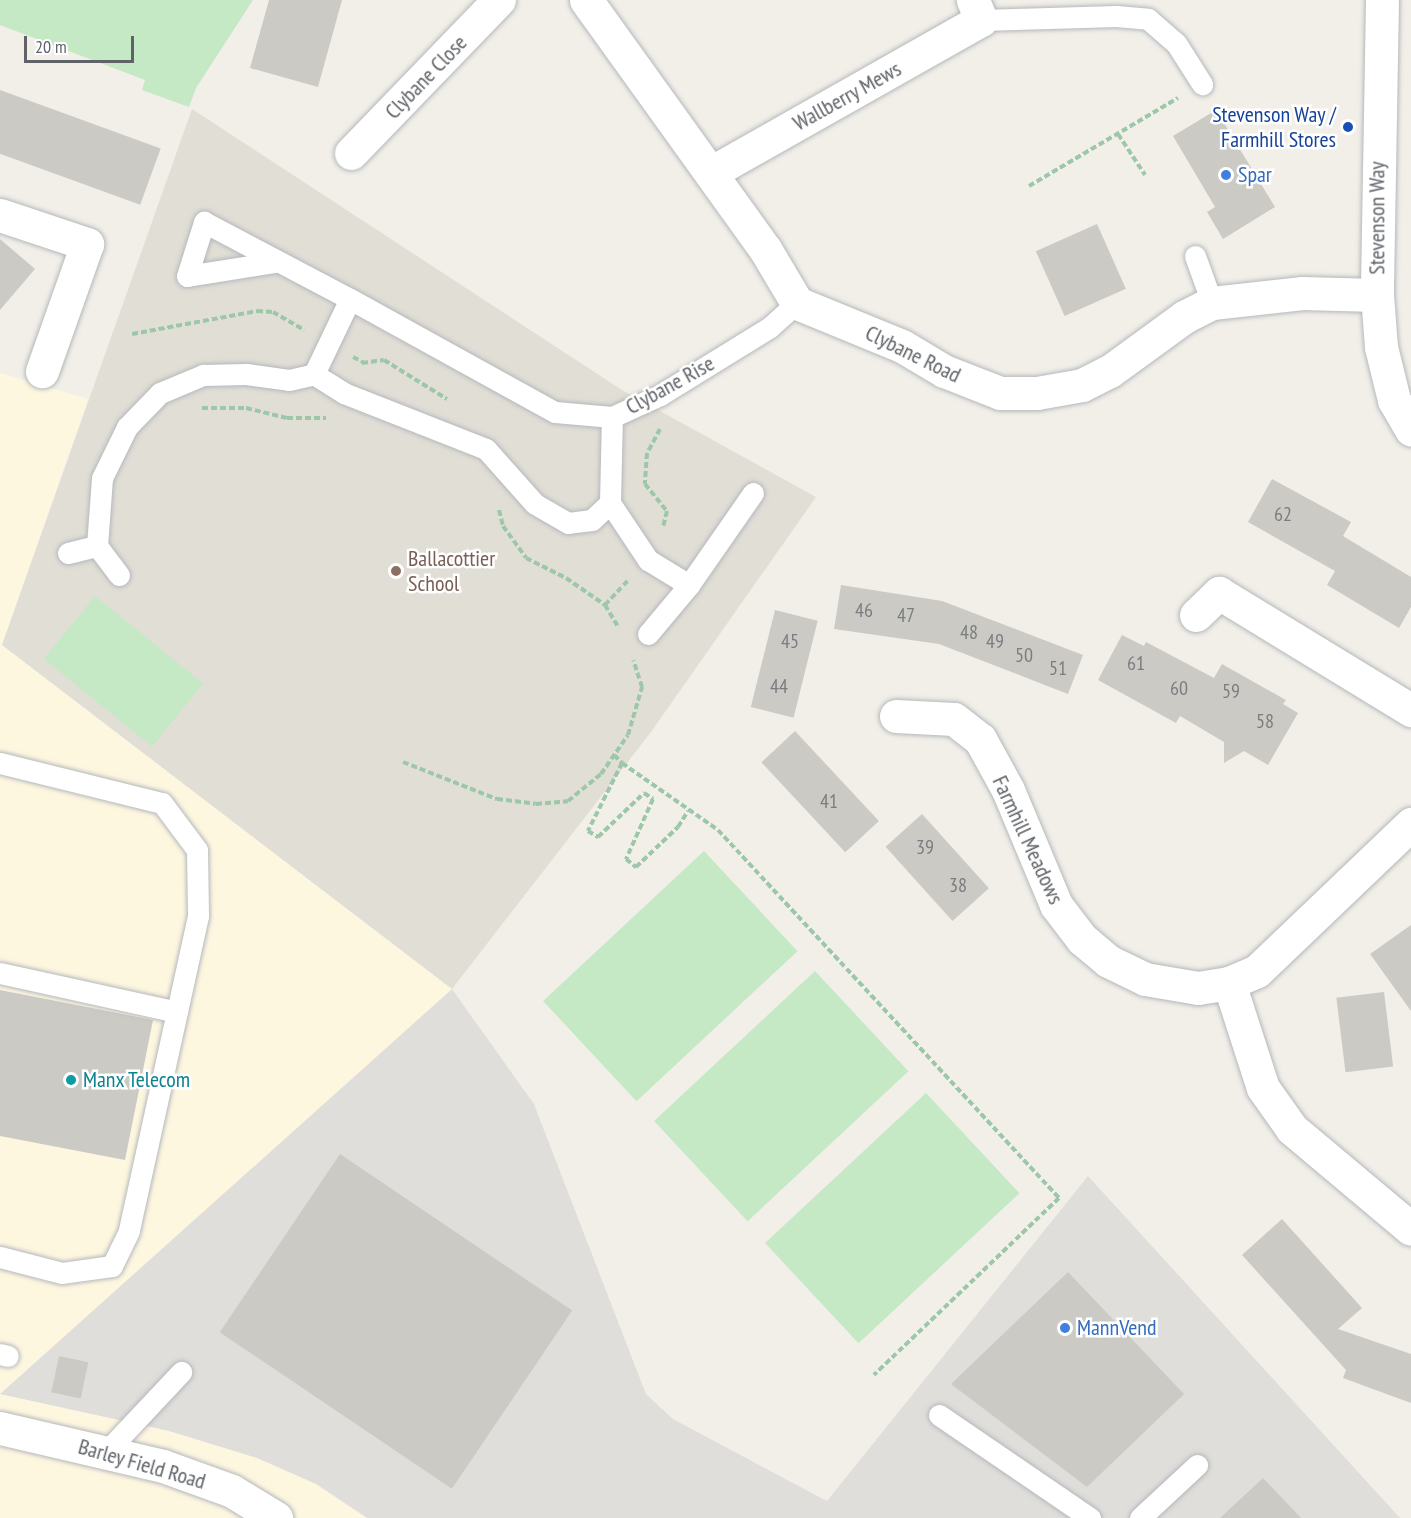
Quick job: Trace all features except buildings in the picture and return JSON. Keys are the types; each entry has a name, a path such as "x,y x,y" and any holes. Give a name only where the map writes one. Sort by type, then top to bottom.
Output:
{"street":[{"name":"Clybane Close","path":"351,153 499,0"},
{"path":"586,0 712,172 765,249 797,303"},
{"name":"Stevenson Way","path":"1382,0 1377,295 1381,347 1394,400 1411,430"},
{"name":"Wallberry Mews","path":"712,172 977,10"},
{"path":"0,215 87,244 42,370"},
{"name":"Clybane Road","path":"797,303 902,346 944,371 1000,393 1037,393 1082,385 1110,371 1184,317 1212,303 1302,293 1377,295"},
{"path":"1196,615 1224,581 1411,710"},
{"name":"Farmhill Meadows","path":"896,716 954,719 980,740 1008,790 1056,905 1082,939 1108,961 1145,979 1198,988 1230,983 1257,971 1282,951 1411,824"},
{"path":"1230,983 1263,1088 1292,1129 1411,1229"},
{"name":"Barley Field Road","path":"0,1428 106,1452 232,1491 276,1518"}],"lane":[{"name":"Wallberry Mews","path":"977,10 1148,19 1176,43 1202,84"},
{"path":"1195,256 1212,303"},
{"path":"275,262 350,299 555,411 612,417"},
{"path":"314,374 350,299"},
{"name":"Clybane Rise","path":"610,503 612,417 660,395 771,327 797,303"},
{"path":"119,576 97,546 102,478 127,427 160,393 203,375 246,374 289,380 314,374 344,393 486,449 534,503 568,524 592,520 610,503 648,560 689,585"},
{"path":"648,634 689,585 753,493"},
{"path":"68,553 97,546"},
{"path":"0,762 162,802 196,850 198,916 129,1231 112,1266 62,1273 0,1257"},
{"path":"0,974 177,1012"},
{"path":"106,1452 182,1372"},
{"path":"939,1415 1090,1518"},
{"path":"1140,1518 1197,1465"}],"path":[{"path":"1029,186 1202,84"},
{"path":"1118,134 1145,175"},
{"path":"132,334 257,311 273,312 363,362"},
{"path":"605,605 659,549 667,511 645,484 647,453 656,433 683,410 660,395"},
{"path":"191,414 201,408 246,408 287,418 329,418"},
{"path":"498,505 503,526 526,558 567,578 605,605 624,639"},
{"path":"403,762 497,799 536,804 568,801 601,774 628,735 642,687 632,657"},
{"path":"614,755 688,811 718,830 1059,1198 874,1375"},
{"path":"622,763 588,831 598,837 644,793 653,800 626,859 636,867 678,827 688,811"}],"shaded area":[{"name":"Ballacottier School","path":"192,109 622,390 816,497 651,732 452,989 2,645"},
{"path":"0,373 88,399 2,645 452,989 534,1104 646,1394 673,1419 827,1501 816,1518 0,1518"},
{"path":"452,989 534,1104 646,1394 673,1419 827,1501 1088,1176 1400,1518 367,1518 316,1484 257,1458 169,1431 0,1394"}],"green space":[{"path":"0,0 253,0 196,88 189,107 142,90 145,80 0,25"},
{"path":"95,596 203,683 152,746 44,659"},
{"path":"704,851 797,951 637,1101 543,1001"},
{"path":"815,971 908,1071 748,1221 654,1121"},
{"path":"926,1093 1019,1193 859,1343 765,1243"}],"place":[{"name":"Stevenson Way / Farmhill Stores","path":"1348,127"},
{"name":"Spar","path":"1226,175"},
{"name":"Ballacottier School","path":"396,571"},
{"name":"Manx Telecom","path":"71,1080"},
{"name":"MannVend","path":"1065,1328"}]}
